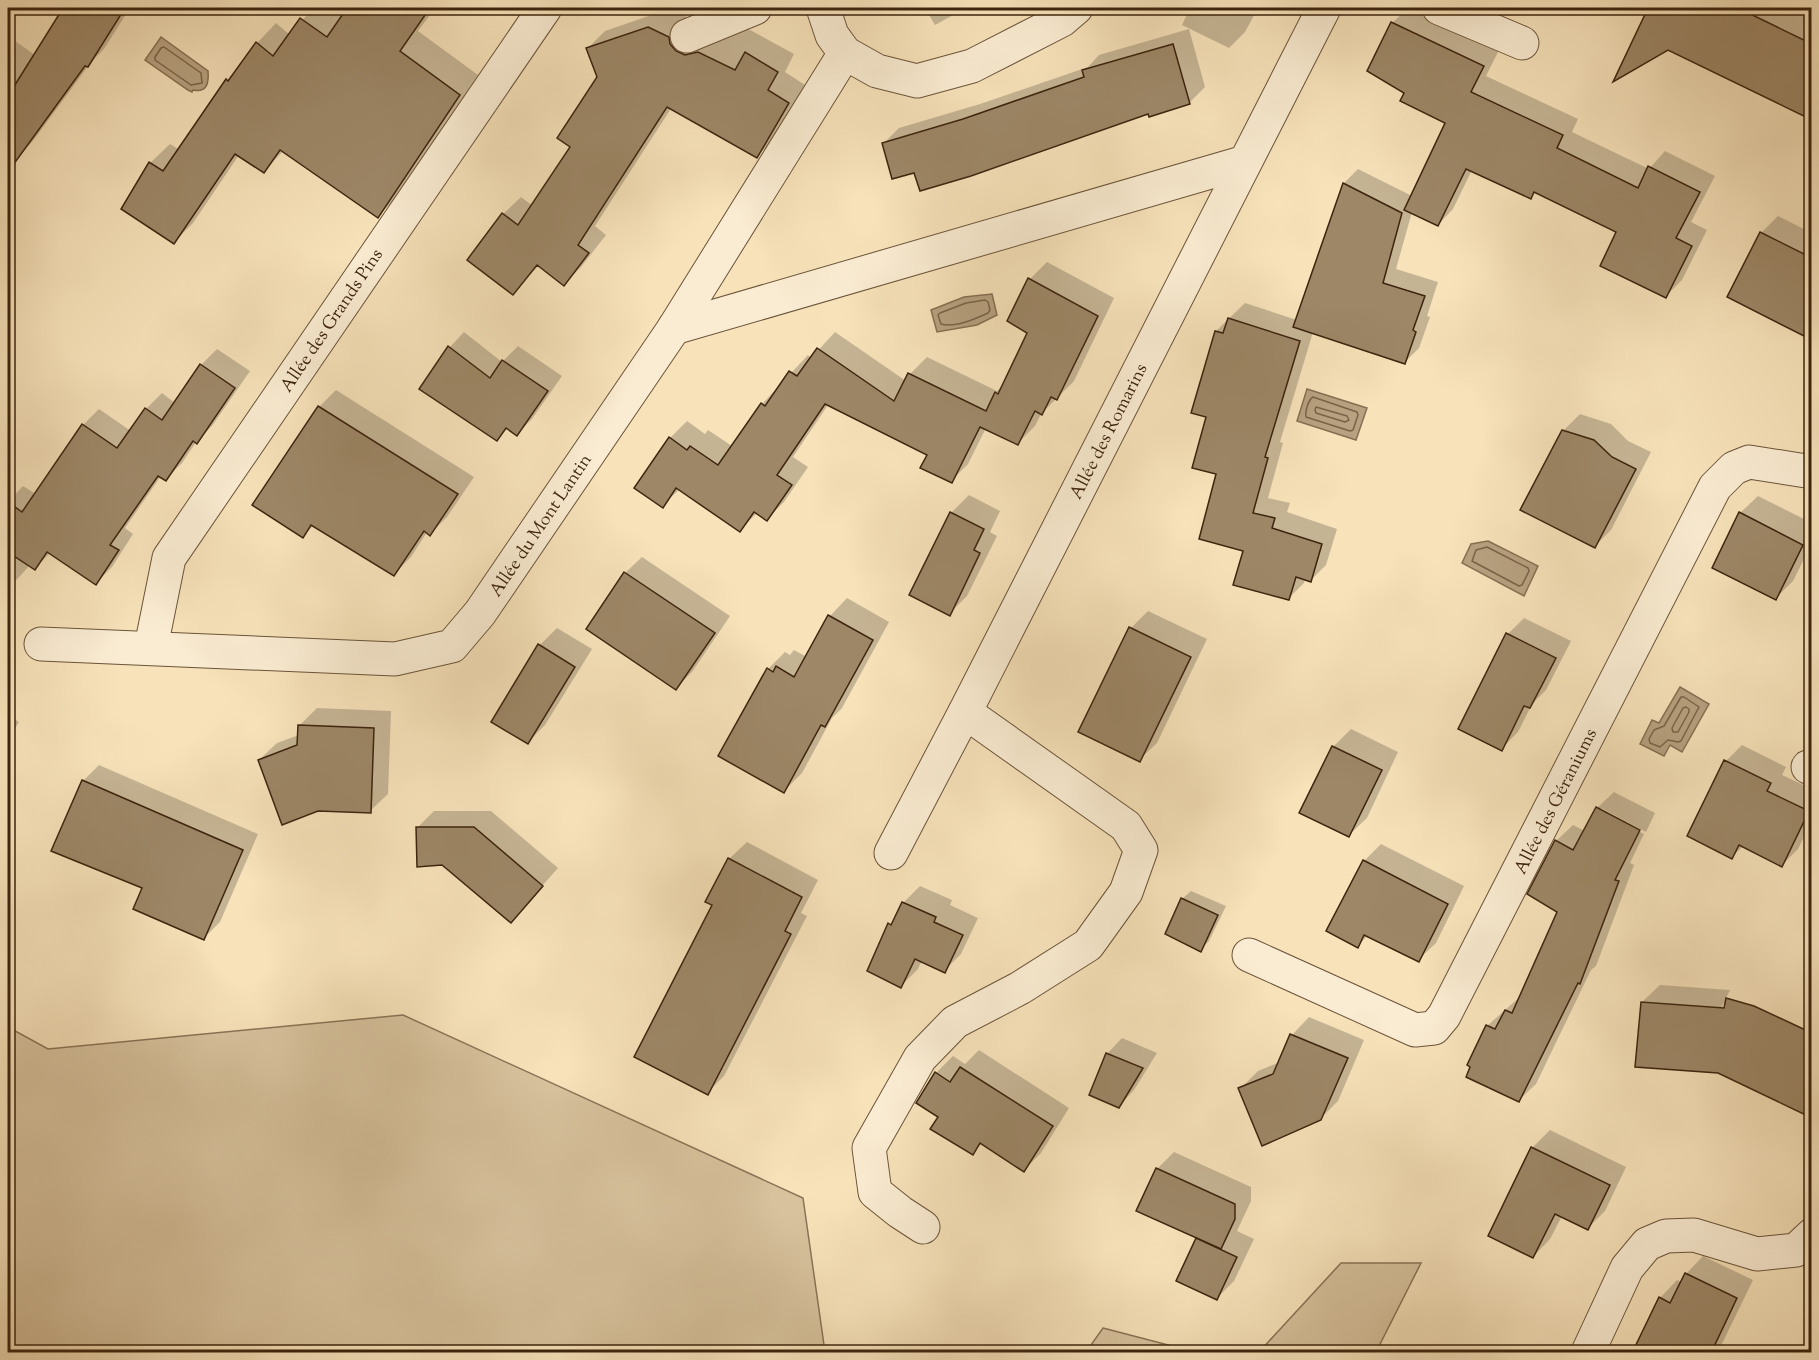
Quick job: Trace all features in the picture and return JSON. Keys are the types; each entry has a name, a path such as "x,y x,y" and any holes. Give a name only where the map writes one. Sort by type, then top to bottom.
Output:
{"street":[{"name":"Allée des Grands Pins","path":"151,647 169,558 545,8"},
{"path":"687,36 755,8"},
{"path":"823,8 832,35 845,53 877,71 917,81 972,66 1062,20 1076,8"},
{"name":"Allée des Romarins","path":"891,853 1324,8"},
{"path":"1439,8 1522,44"},
{"name":"Allée du Mont Lantin","path":"40,644 394,659 452,646 480,613 674,327 845,53"},
{"path":"674,327 1245,162"},
{"name":"Allée des Géraniums","path":"1249,955 1415,1030 1434,1028 1444,1016 1715,487 1734,468 1749,462 1806,471 1812,468"},
{"path":"923,1227 875,1192 869,1148 920,1058 955,1022 1020,988 1088,945 1126,892 1141,850 1126,826 965,712"},
{"path":"1588,1353 1627,1268 1647,1244 1666,1236 1694,1235 1757,1254 1797,1250 1812,1234"}],"shaded area":[{"path":"403,1015 803,1198 825,1352 8,1352 8,1027 48,1049"},
{"path":"1341,1263 1421,1263 1376,1352 1259,1352"},
{"path":"1103,1328 1195,1352 1086,1352"}],"water":[{"path":"161,37 208,71 208,79 204,88 192,92 145,60"},
{"path":"992,294 997,315 977,325 937,332 931,310 964,297"},
{"path":"1307,389 1367,408 1356,440 1297,421"},
{"path":"1488,541 1538,566 1524,596 1462,563 1471,544"},
{"path":"1680,687 1709,704 1682,752 1670,745 1664,756 1640,744 1652,720 1659,723"}],"building":[{"path":"63,8 125,8 88,67 85,66 8,172 8,96"},
{"path":"347,8 430,8 400,51 460,95 378,218 280,150 264,173 235,154 174,244 121,209 149,162 163,171 226,79 228,81 256,42 273,56 300,18 327,37"},
{"path":"1648,8 1738,8 1812,44 1812,120 1668,50 1613,82"},
{"path":"1391,22 1484,66 1471,92 1563,135 1557,148 1638,188 1648,166 1700,192 1676,238 1692,246 1666,298 1600,266 1616,232 1534,192 1531,199 1466,169 1438,226 1404,210 1445,123 1400,101 1404,93 1367,71"},
{"path":"648,27 669,37 670,44 676,51 685,55 698,52 735,70 745,52 778,72 768,90 789,103 757,158 667,107 578,245 589,253 564,286 537,265 513,295 467,260 502,213 518,225 570,147 557,138 597,77 586,48"},
{"path":"1173,44 1190,104 1149,117 1148,114 971,176 920,191 914,173 892,179 882,143 963,119 1084,77 1082,70"},
{"path":"1343,183 1402,213 1383,283 1425,296 1413,330 1416,332 1405,364 1293,327"},
{"path":"1760,232 1812,258 1812,340 1727,297"},
{"path":"1028,278 1098,316 1057,400 1051,397 1042,415 1035,411 1018,445 980,427 952,483 920,468 927,455 825,404 777,475 792,485 767,521 754,512 740,532 676,488 663,508 634,488 669,437 687,450 690,446 718,465 761,403 765,406 789,371 797,376 817,348 894,401 908,373 986,411 995,392 998,394 1027,333 1007,321"},
{"path":"1228,318 1300,341 1265,457 1268,458 1253,513 1275,518 1272,528 1322,544 1311,582 1296,577 1289,600 1233,585 1243,551 1199,539 1216,474 1192,468 1206,417 1191,413 1215,331 1223,333"},
{"path":"448,346 490,378 502,360 548,391 517,436 506,428 497,441 419,389"},
{"path":"200,364 235,388 197,444 193,441 166,481 158,476 110,545 119,550 96,585 47,552 35,570 8,552 8,502 22,512 82,424 117,448 145,408 162,420"},
{"path":"318,406 458,494 430,536 424,531 394,576 311,525 303,538 252,505"},
{"path":"1562,430 1594,440 1612,457 1636,469 1595,548 1520,510"},
{"path":"950,512 984,529 974,550 980,553 950,616 909,595"},
{"path":"1739,512 1803,545 1776,600 1712,568"},
{"path":"624,572 715,633 676,690 586,629"},
{"path":"828,615 873,640 825,727 821,725 784,793 718,756 767,668 773,672 776,666 794,677"},
{"path":"1129,627 1191,657 1140,762 1078,732"},
{"path":"1506,633 1556,658 1530,708 1524,706 1502,751 1458,729"},
{"path":"538,644 575,667 528,744 491,722"},
{"path":"298,725 374,728 371,813 318,811 282,825 258,760 297,745"},
{"path":"1332,746 1382,770 1349,837 1299,813"},
{"path":"1724,760 1771,783 1767,791 1809,811 1782,867 1739,845 1732,859 1687,836"},
{"path":"82,780 243,850 204,940 133,909 142,888 51,851"},
{"path":"1596,807 1640,830 1615,880 1619,881 1580,984 1578,983 1519,1102 1466,1077 1470,1067 1467,1065 1486,1025 1495,1029 1505,1010 1512,1013 1557,912 1527,894 1555,840 1573,850"},
{"path":"416,827 474,827 543,886 511,923 442,865 417,867"},
{"path":"728,858 802,897 785,931 791,934 708,1095 634,1057 712,905 705,902"},
{"path":"1363,860 1448,904 1419,962 1364,935 1358,948 1326,931"},
{"path":"1181,898 1218,915 1201,952 1165,934"},
{"path":"902,902 936,917 934,922 963,935 945,973 915,959 901,988 867,971 888,923 891,925"},
{"path":"1726,998 1754,1006 1812,1033 1812,1118 1718,1073 1635,1067 1641,1002 1724,1008"},
{"path":"1290,1034 1348,1058 1321,1120 1262,1146 1238,1088 1273,1074"},
{"path":"1106,1053 1143,1068 1119,1108 1089,1095"},
{"path":"960,1067 1053,1126 1024,1172 980,1143 973,1155 930,1129 938,1117 916,1103 935,1072 950,1082"},
{"path":"1531,1147 1610,1185 1588,1230 1555,1214 1533,1258 1488,1236"},
{"path":"1156,1168 1235,1204 1235,1219 1221,1249 1136,1211"},
{"path":"1196,1238 1237,1257 1217,1300 1176,1281"},
{"path":"1685,1273 1737,1298 1711,1353 1632,1353 1659,1297 1670,1303"}]}
